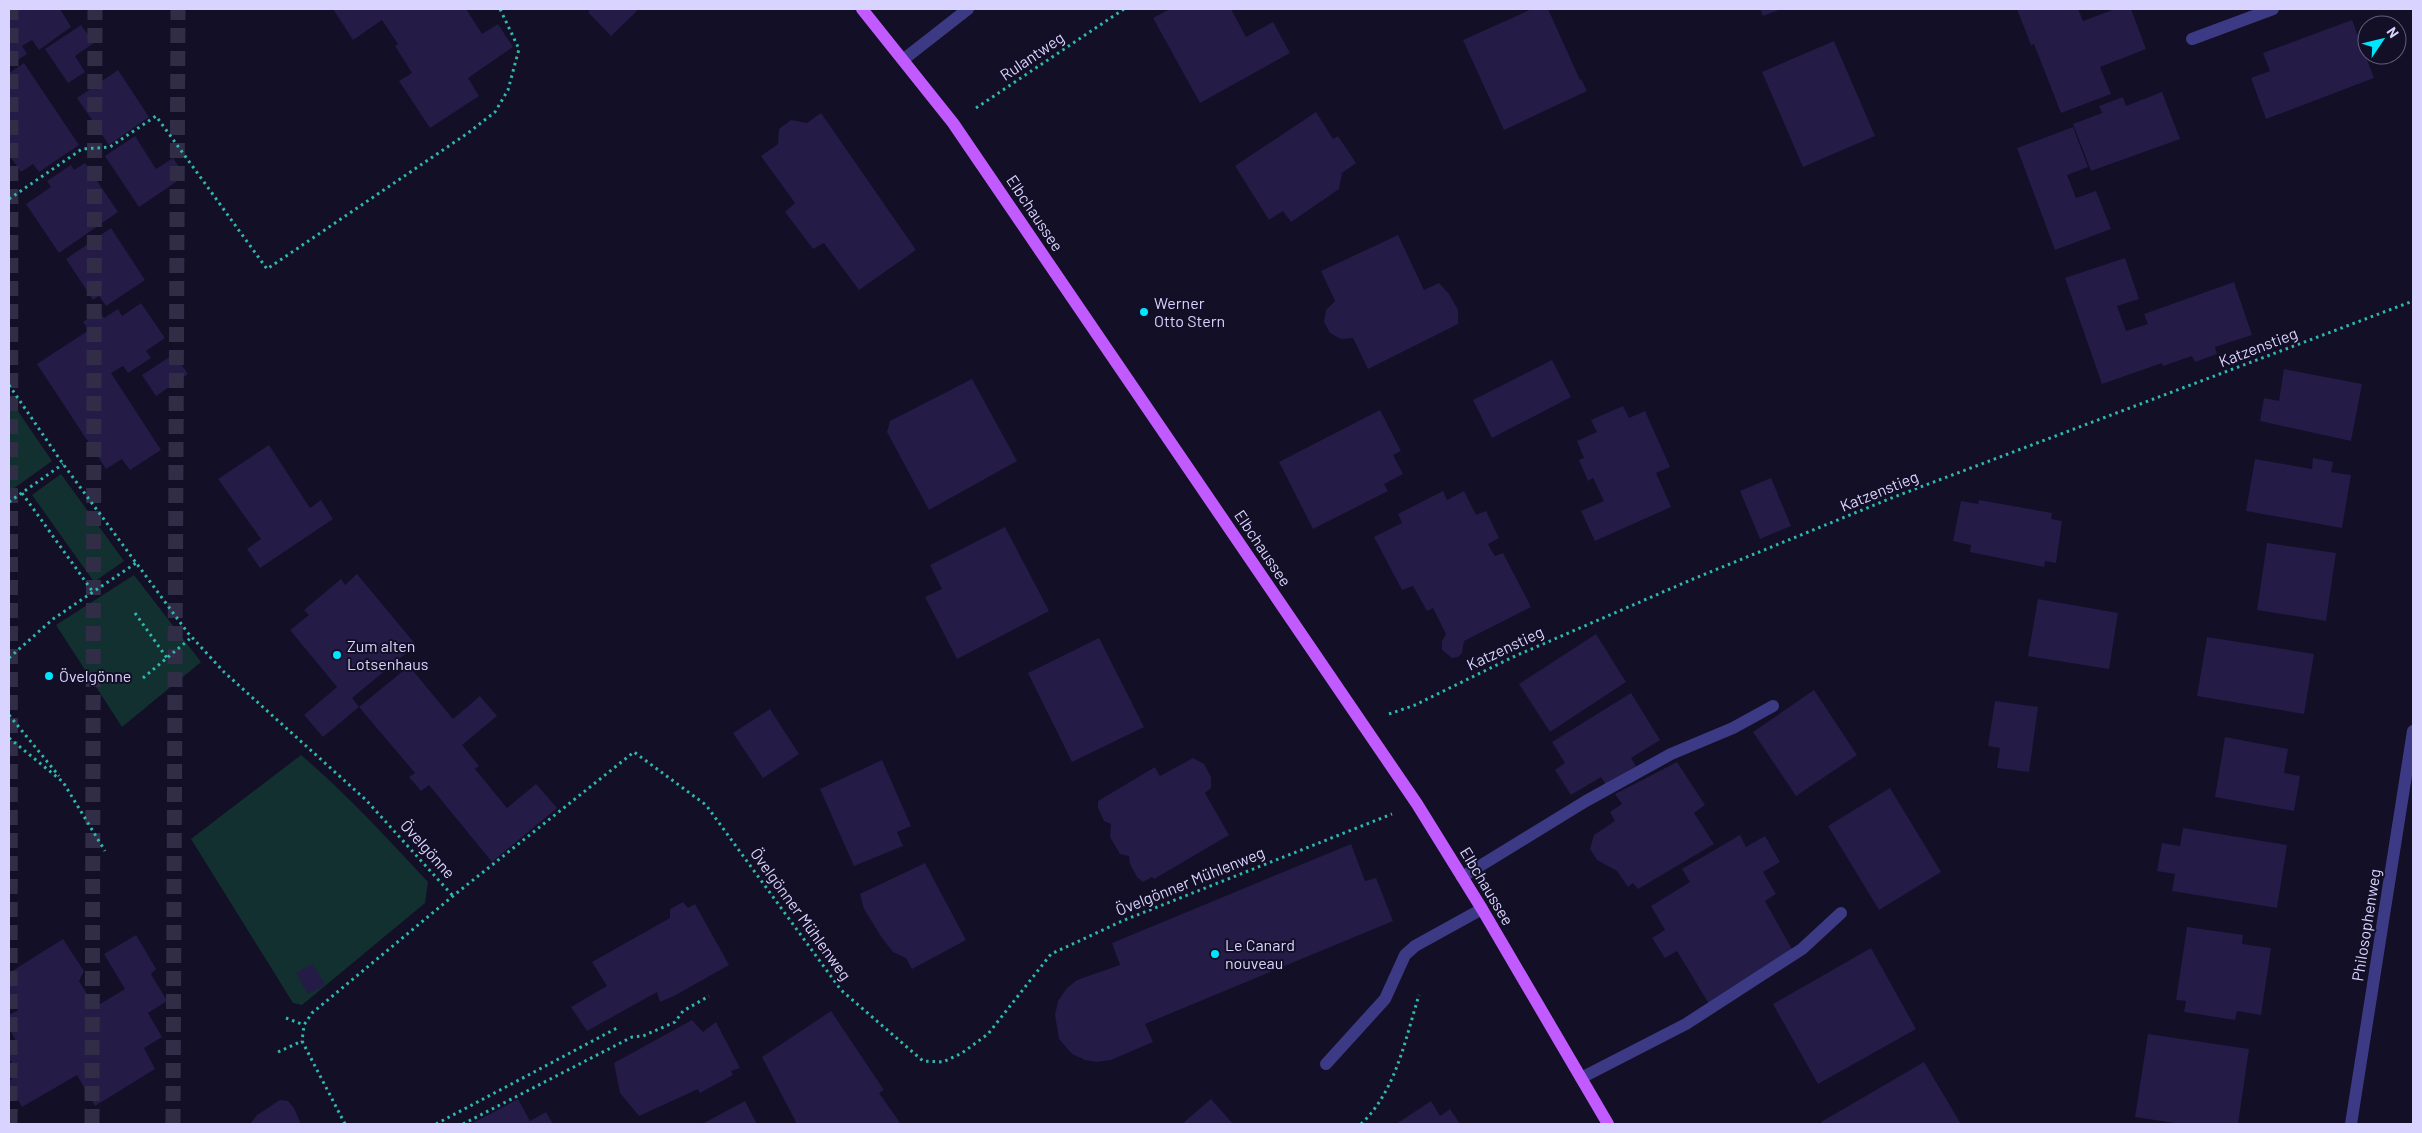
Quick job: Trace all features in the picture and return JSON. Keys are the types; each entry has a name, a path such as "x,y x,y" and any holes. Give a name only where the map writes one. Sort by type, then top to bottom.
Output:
{"main road":[{"name":"Elbchaussee","path":"862,9 904,59 953,123 1417,804 1482,909 1608,1124"}],"street":[{"path":"904,59 968,9"},
{"path":"2192,39 2273,9"},
{"path":"1462,877 1586,801 1672,754 1733,728 1773,706"},
{"name":"Philosophenweg","path":"2351,1124 2413,731"},
{"path":"1326,1064 1385,999 1405,955 1433,936 1482,909"},
{"path":"1581,1078 1686,1024 1802,949 1841,913"}],"path":[{"path":"9,199 82,149 110,147 156,116 267,269 468,134 495,112 508,90 519,49 500,9"},
{"name":"Rulantweg","path":"953,123 1124,9"},
{"name":"Katzenstieg","path":"1362,723 1415,706 1513,657 1693,579 1885,501 2413,302"},
{"name":"Övelgönne","path":"9,385 63,464 192,637 224,672 366,800 453,896 312,1013 304,1025"},
{"path":"9,502 63,464"},
{"path":"22,493 93,592"},
{"path":"9,658 53,619 136,563"},
{"path":"135,613 167,658"},
{"path":"143,678 192,637"},
{"path":"9,715 63,782 105,852"},
{"path":"9,738 63,782"},
{"name":"Övelgönner Mühlenweg","path":"453,896 634,752 706,805 841,990 923,1061 943,1062 962,1053 988,1034 1051,954 1132,917 1417,804"},
{"path":"1361,1124 1374,1112 1385,1096 1420,994"},
{"path":"463,1124 632,1037 643,1036 675,1022 682,1011 709,996"},
{"path":"286,1018 304,1025 302,1041 345,1124"},
{"path":"436,1124 617,1028"},
{"path":"278,1052 302,1041"}],"green space":[{"path":"9,398 52,461 9,492"},
{"path":"61,474 124,561 94,582 32,495"},
{"path":"134,575 201,662 122,727 56,625"},
{"path":"301,755 351,801 428,882 425,903 302,1005 293,1003 191,839"}],"building":[{"path":"10,9 60,9 71,27 39,50 32,40 22,46 27,54 9,66"},
{"path":"333,9 466,9 482,34 498,24 513,47 468,78 479,96 430,128 399,81 412,73 395,46 398,44 382,20 353,40"},
{"path":"591,9 634,9 637,11 611,36 588,12"},
{"path":"1170,9 1231,9 1246,37 1273,22 1290,53 1200,103 1153,18"},
{"path":"1532,9 1548,9 1580,80 1587,91 1504,130 1463,40"},
{"path":"1760,9 1781,9 1763,16"},
{"path":"2017,9 2078,9 2083,21 2115,9 2131,9 2146,49 2100,67 2111,94 2061,113 2034,44 2031,45"},
{"path":"2352,20 2357,33 2357,65 2369,65 2374,78 2266,119 2251,78 2270,71 2263,53"},
{"path":"81,25 94,43 75,56 85,72 68,83 45,49"},
{"path":"1834,41 1875,136 1803,167 1762,72"},
{"path":"24,63 79,145 39,172 33,164 21,172 9,155 9,73"},
{"path":"118,70 149,117 109,145 77,98"},
{"path":"2162,92 2180,139 2091,171 2073,124 2102,113 2099,106 2123,97 2126,106"},
{"path":"1316,112 1333,139 1338,136 1356,163 1342,173 1339,189 1291,222 1283,211 1269,220 1235,166"},
{"path":"821,113 916,250 859,290 824,243 813,249 785,212 795,203 761,156 778,144 779,129 791,120 807,123"},
{"path":"2073,127 2088,167 2067,175 2076,198 2096,191 2111,229 2055,250 2017,148"},
{"path":"135,136 156,169 173,158 185,176 139,207 105,156"},
{"path":"85,163 118,212 59,253 26,204 51,187 47,181 71,165 74,170"},
{"path":"111,228 145,280 106,306 99,296 93,300 66,259"},
{"path":"1398,235 1424,290 1439,283 1449,294 1458,310 1458,324 1368,369 1353,338 1341,339 1330,333 1324,322 1326,310 1335,301 1321,271"},
{"path":"2125,258 2139,299 2117,306 2126,331 2148,324 2144,314 2234,282 2252,335 2215,347 2217,354 2195,362 2192,356 2163,366 2162,363 2102,384 2065,278"},
{"path":"141,303 165,338 146,351 151,358 128,373 123,366 111,373 161,450 130,470 122,459 106,469 37,364 89,330 83,322 99,311 104,318 118,309 122,316"},
{"path":"174,354 188,374 156,396 142,375"},
{"path":"1552,360 1571,397 1492,438 1473,400"},
{"path":"2284,369 2362,384 2351,441 2260,421 2264,398 2279,401"},
{"path":"972,379 1017,461 929,510 887,432 890,421"},
{"path":"1623,406 1629,418 1645,411 1670,467 1656,473 1671,507 1595,541 1581,511 1604,501 1593,478 1588,481 1579,460 1584,458 1577,441 1597,432 1591,420"},
{"path":"1380,410 1401,451 1393,455 1403,474 1384,484 1388,491 1313,529 1279,462"},
{"path":"269,445 310,508 321,500 333,519 260,568 247,549 261,539 218,479"},
{"path":"2313,458 2333,462 2331,472 2351,475 2342,528 2246,511 2255,459 2312,469"},
{"path":"1771,478 1791,526 1760,539 1740,491"},
{"path":"1443,491 1447,500 1464,491 1476,515 1486,511 1499,538 1488,544 1495,556 1503,553 1531,607 1464,641 1462,653 1458,657 1452,658 1442,650 1442,641 1446,634 1433,608 1427,611 1413,586 1402,590 1374,537 1402,523 1398,514"},
{"path":"1979,500 2052,513 2051,519 2062,521 2056,563 2045,561 2044,567 1970,552 1971,545 1953,541 1961,501 1978,504"},
{"path":"1005,527 1049,611 957,659 925,597 942,589 930,565"},
{"path":"2267,543 2336,553 2326,621 2257,610"},
{"path":"357,574 416,645 352,698 359,707 323,737 304,715 337,687 290,630 309,615 304,610 341,579 345,585"},
{"path":"2038,599 2118,613 2109,669 2028,656"},
{"path":"1596,634 1626,682 1550,732 1519,684"},
{"path":"2207,637 2314,654 2304,714 2197,696"},
{"path":"1099,638 1144,727 1072,762 1028,673"},
{"path":"409,666 453,719 480,696 497,716 462,745 479,766 475,769 507,808 536,784 557,808 492,862 429,785 421,791 409,777 415,773 359,707"},
{"path":"1814,690 1857,755 1796,796 1753,732"},
{"path":"1631,693 1660,740 1631,758 1636,766 1606,785 1601,777 1571,795 1555,770 1565,763 1552,742"},
{"path":"1995,701 2038,707 2029,772 1997,768 2000,748 1988,746"},
{"path":"770,709 799,754 763,778 733,733"},
{"path":"2225,737 2288,749 2284,773 2300,776 2294,811 2215,797"},
{"path":"1193,758 1204,764 1211,777 1211,788 1205,793 1229,835 1154,879 1152,877 1143,882 1137,877 1130,864 1129,856 1120,854 1110,837 1111,824 1104,821 1098,808 1098,801 1155,767 1160,776"},
{"path":"882,760 911,826 897,832 903,846 854,866 820,789"},
{"path":"1677,762 1705,805 1694,813 1714,844 1638,889 1633,883 1628,887 1617,871 1597,860 1590,849 1594,835 1615,821 1610,812 1622,804 1615,794"},
{"path":"1890,788 1941,872 1879,910 1828,826"},
{"path":"2183,828 2287,845 2277,908 2172,891 2175,874 2157,871 2162,843 2180,846"},
{"path":"1740,835 1746,847 1765,836 1780,862 1763,872 1776,894 1765,901 1793,951 1709,1004 1677,951 1665,958 1652,938 1665,930 1651,906 1690,882 1682,869"},
{"name":"Le Canard nouveau","path":"1351,844 1365,881 1376,878 1393,921 1145,1024 1153,1042 1111,1060 1096,1062 1085,1060 1072,1054 1059,1039 1055,1015 1058,1001 1067,988 1077,980 1120,965 1112,943"},
{"path":"925,863 966,940 912,969 906,958 893,952 882,938 864,909 860,894"},
{"path":"683,902 688,908 695,904 729,965 660,1002 657,992 587,1031 571,1007 607,986 592,962 670,918 670,909"},
{"path":"2187,927 2243,935 2242,944 2271,948 2261,1015 2237,1011 2235,1020 2184,1012 2186,1001 2176,1000"},
{"path":"136,935 156,969 151,974 167,1001 148,1013 162,1037 144,1048 155,1069 95,1106 77,1075 22,1107 9,1084 9,1081 18,1074 9,1058 9,1048 17,1043 9,1028 9,1015 18,1010 9,994 9,973 63,939 84,971 79,981 95,1007 125,989 104,954"},
{"path":"1871,948 1916,1029 1818,1084 1773,1004"},
{"path":"313,964 325,985 308,994 296,973"},
{"path":"831,1011 884,1090 879,1093 901,1124 797,1124 762,1057"},
{"path":"692,1020 703,1032 716,1022 740,1068 731,1071 733,1075 700,1093 698,1089 639,1116 620,1093 614,1063"},
{"path":"2148,1034 2249,1049 2238,1124 2181,1124 2135,1117"},
{"path":"1924,1062 1961,1124 1823,1124 1821,1122"},
{"path":"518,1099 530,1121 546,1112 553,1124 471,1124"},
{"path":"1211,1099 1233,1124 1182,1124"},
{"path":"280,1100 288,1101 294,1108 301,1124 250,1124 257,1115"},
{"path":"745,1101 757,1124 702,1124"},
{"path":"1431,1101 1440,1116 1450,1109 1460,1124 1396,1124"}],"tunnel":[{"path":"10,1124 11,9"},
{"path":"92,1124 95,9"},
{"path":"173,1124 178,9"}],"place":[{"name":"Werner Otto Stern","path":"1144,312"},
{"name":"Zum alten Lotsenhaus","path":"337,655"},
{"name":"Övelgönne","path":"49,676"},
{"name":"Le Canard nouveau","path":"1215,954"}]}
